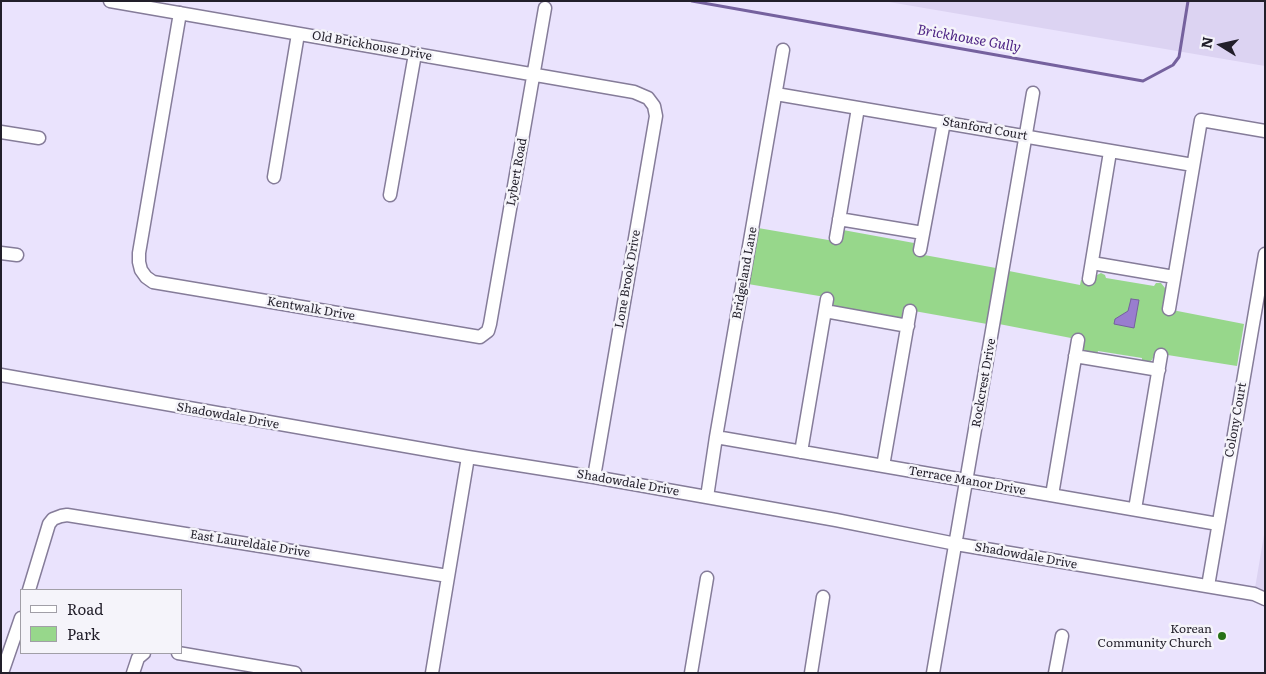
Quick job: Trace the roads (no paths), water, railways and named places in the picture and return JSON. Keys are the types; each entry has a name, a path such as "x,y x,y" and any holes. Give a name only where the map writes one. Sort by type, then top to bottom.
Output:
{"street":[{"name":"Old Brickhouse Drive","path":"110,1 634,92"},
{"name":"Lybert Road","path":"485,335 490,324 545,8"},
{"name":"Kentwalk Drive","path":"180,14 139,253 141,270 146,277 153,282 471,337 485,335"},
{"path":"274,177 298,34"},
{"name":"Bridgeland Lane","path":"707,497 783,50"},
{"path":"390,195 415,54"},
{"name":"Lone Brook Drive","path":"594,477 656,116 654,106 648,98 634,92"},
{"name":"Rockcrest Drive","path":"933,673 1033,93"},
{"name":"Stanford Court","path":"776,94 1193,165"},
{"path":"836,238 858,108"},
{"path":"1169,309 1201,120 1265,132"},
{"path":"920,250 944,122"},
{"path":"1,132 39,138"},
{"path":"1090,279 1110,152"},
{"path":"839,219 923,233"},
{"path":"1,252 17,255"},
{"name":"Colony Court","path":"1208,586 1265,254"},
{"path":"1092,263 1174,277"},
{"path":"801,452 826,305 908,326"},
{"path":"883,466 910,311"},
{"path":"1052,495 1078,340"},
{"path":"1135,509 1161,355"},
{"path":"1075,356 1159,370"},
{"name":"Shadowdale Drive","path":"1,375 468,457 594,477 956,544 1261,595"},
{"name":"Terrace Manor Drive","path":"716,437 1218,524"},
{"path":"432,673 468,457"},
{"name":"East Laureldale Drive","path":"29,589 49,524 53,519 67,515 448,576"},
{"path":"691,673 707,578"},
{"path":"811,673 824,597"},
{"path":"2,673 20,621"},
{"path":"1055,673 1062,636"},
{"path":"133,673 138,658 143,654"},
{"path":"182,654 295,673"}],"waterway":[{"name":"Brickhouse Gully","path":"692,1 1143,81 1173,65 1179,57 1188,1"}],"place":[{"name":"Korean Community Church","path":"1222,636"}]}
